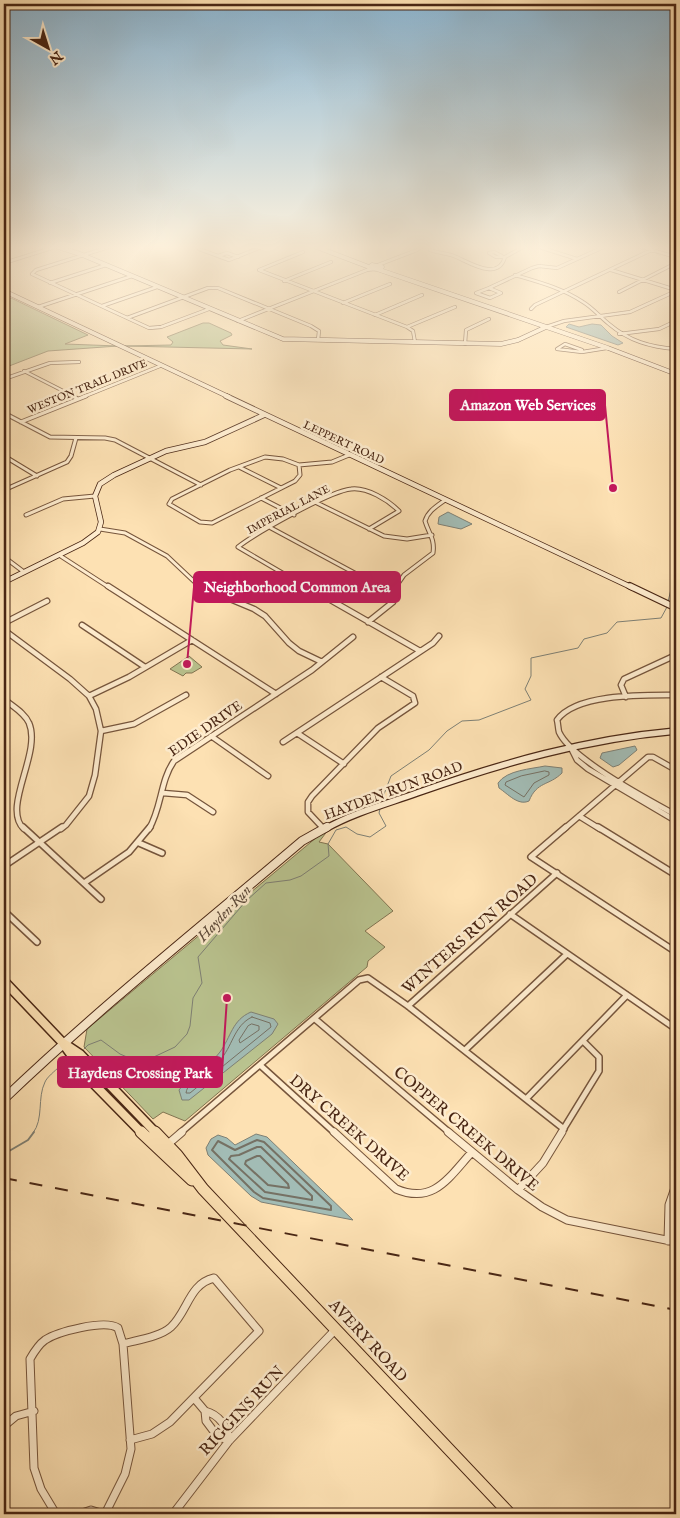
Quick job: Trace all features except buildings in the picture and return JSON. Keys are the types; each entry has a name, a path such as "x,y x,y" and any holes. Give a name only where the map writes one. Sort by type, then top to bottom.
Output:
{"main road":[{"name":"LEPPERT ROAD","path":"58,317 676,608"},
{"path":"228,317 282,339 464,344 511,343 546,327"},
{"path":"517,317 676,374"},
{"path":"4,582 88,541 100,529 102,517 95,496 100,484 109,478 166,451 204,442 264,415"},
{"name":"HAYDEN RUN ROAD","path":"4,1099 62,1042 124,988 302,841 323,828 342,819 491,768 571,747 624,736 676,731"},
{"name":"AVERY ROAD","path":"4,981 62,1042 80,1054 167,1145 203,1189 510,1514"},
{"name":"AVERY ROAD","path":"62,1042 72,1059 86,1075 170,1162 203,1189"}],"street":[{"path":"127,318 153,328 186,317"},
{"path":"238,321 249,317"},
{"path":"289,317 315,328 318,331 318,340"},
{"path":"380,317 413,331 415,342"},
{"path":"407,327 431,317"},
{"path":"546,327 556,323 600,317 619,334 647,346 676,349"},
{"path":"464,344 466,330 489,319"},
{"path":"619,334 659,328 676,321"},
{"path":"582,350 565,344 557,348 560,350 596,351 607,348"},
{"path":"4,379 52,362 69,360 79,362"},
{"name":"WESTON TRAIL DRIVE","path":"21,422 160,366"},
{"path":"24,371 78,399"},
{"path":"4,413 50,437 111,439 201,486"},
{"path":"4,490 67,462 76,438"},
{"path":"299,466 300,475 295,480 208,524 200,522 169,504 172,499 254,460 275,457 284,458 299,466 332,462 350,455"},
{"path":"4,456 37,476"},
{"path":"239,467 281,488"},
{"name":"IMPERIAL LANE","path":"368,622 240,550 238,547 318,503 347,490 364,491 399,511 369,529"},
{"path":"26,515 64,499 95,496"},
{"path":"261,498 294,516"},
{"path":"420,651 368,622 383,612 393,602 394,588 410,570 429,558 433,553 435,545 432,535 424,523 424,518 427,512 445,500"},
{"path":"318,503 384,536 406,539 432,535"},
{"path":"271,528 375,584 394,588"},
{"path":"100,529 130,535 167,556 202,589 254,609 265,616 288,643 299,652 322,662"},
{"path":"59,555 276,694"},
{"path":"4,557 24,572"},
{"path":"4,623 47,601"},
{"path":"82,625 145,668"},
{"path":"4,630 70,679 89,696 96,709 102,731 95,775 89,796 66,825 40,844 4,866"},
{"path":"283,742 420,651 439,636"},
{"name":"EDIE DRIVE","path":"84,883 114,864 139,843 156,818 169,767 181,756 312,670 353,637"},
{"path":"89,696 114,685 192,640"},
{"path":"626,697 621,685 624,679 676,656"},
{"path":"323,828 308,812 308,802 378,728 415,703 413,696 381,677"},
{"path":"102,731 134,724 186,695"},
{"path":"676,695 626,697 581,703 561,712 557,718 556,725 580,763 676,815"},
{"path":"4,699 29,722 33,734 18,802 17,818 20,825 101,899"},
{"path":"297,733 344,764"},
{"path":"211,736 268,776"},
{"path":"676,770 650,756 531,857 676,952"},
{"path":"617,784 676,821"},
{"path":"162,794 187,795 213,812"},
{"path":"579,816 676,875"},
{"path":"139,843 162,853"},
{"name":"WINTERS RUN ROAD","path":"167,1145 359,980 368,978 408,1006 557,874"},
{"path":"4,911 37,942"},
{"path":"510,914 676,1029"},
{"path":"465,1050 567,954"},
{"path":"526,1099 627,995"},
{"path":"408,1006 564,1130"},
{"name":"COPPER CREEK DRIVE","path":"315,1018 472,1152 542,1207 567,1220 676,1242"},
{"path":"518,1190 543,1162 601,1066 597,1053 583,1041"},
{"name":"DRY CREEK DRIVE","path":"260,1065 396,1189 404,1194 421,1196 436,1189 472,1152"},
{"path":"668,1241 668,1205 676,1185"},
{"path":"123,1344 169,1329 179,1317 190,1294 209,1279 214,1278 259,1331 161,1429 152,1434 130,1440"},
{"path":"56,1514 41,1489 34,1468 34,1411 30,1359 35,1349 51,1336 114,1324 120,1332 123,1344 131,1449 125,1474 105,1514 91,1510 80,1514"},
{"name":"RIGGINS RUN","path":"173,1514 194,1482 219,1450 336,1329"},
{"path":"194,1398 205,1411 206,1421 218,1437 230,1440 227,1427 215,1413 205,1411"},
{"path":"4,1426 16,1416 34,1411"}],"green space":[{"path":"4,317 50,317 88,335 65,344 118,346 48,351 4,368"},
{"path":"203,323 209,323 231,333 232,335 220,341 223,345 252,349 125,346 171,345 173,342 167,337"},
{"path":"189,656 202,667 183,676 170,669"},
{"path":"328,830 319,842 328,844 393,911 365,931 385,947 368,961 367,967 185,1121 163,1112 153,1119 84,1047 87,1029 323,832"}],"water":[{"path":"569,324 579,327 592,324 601,325 612,336 623,343 618,345 566,327"},
{"path":"448,512 472,524 461,529 438,524 439,517"},
{"path":"635,746 637,750 619,765 613,767 600,758 602,753"},
{"path":"545,766 562,768 562,773 536,790 529,801 517,801 499,788 498,783 507,775"},
{"path":"251,1012 274,1019 278,1024 272,1034 189,1100 182,1100 179,1090 216,1057 232,1029 245,1015"},
{"path":"256,1134 267,1137 353,1220 261,1202 251,1196 208,1155 206,1148 211,1139 218,1135 227,1138 235,1145"}],"waterway":[{"name":"Hayden Run","path":"668,602 671,589 676,586"},
{"name":"Hayden Run","path":"381,802 391,776 429,750 447,731 462,721 479,720 531,700 525,689 531,676 531,658 578,648 584,639 607,633 617,622 661,618 667,607"},
{"name":"Hayden Run","path":"84,1049 88,1045 101,1040 120,1054 141,1063 175,1047 187,1034 190,1026 193,998 202,983 198,957 246,901 266,883 290,880 301,876 329,856 328,844 336,830 346,827 357,834 370,837 386,826 379,813 380,809"},
{"name":"Hayden Run","path":"33,1133 40,1115 41,1095 45,1082 59,1067"},
{"name":"Hayden Run","path":"4,1154 28,1140 34,1132"}],"railway":[{"path":"4,1178 676,1310"}],"place":[{"name":"Amazon Web Services","path":"613,488"},
{"name":"Neighborhood Common Area","path":"187,664"},
{"name":"Haydens Crossing Park","path":"227,998"}]}
